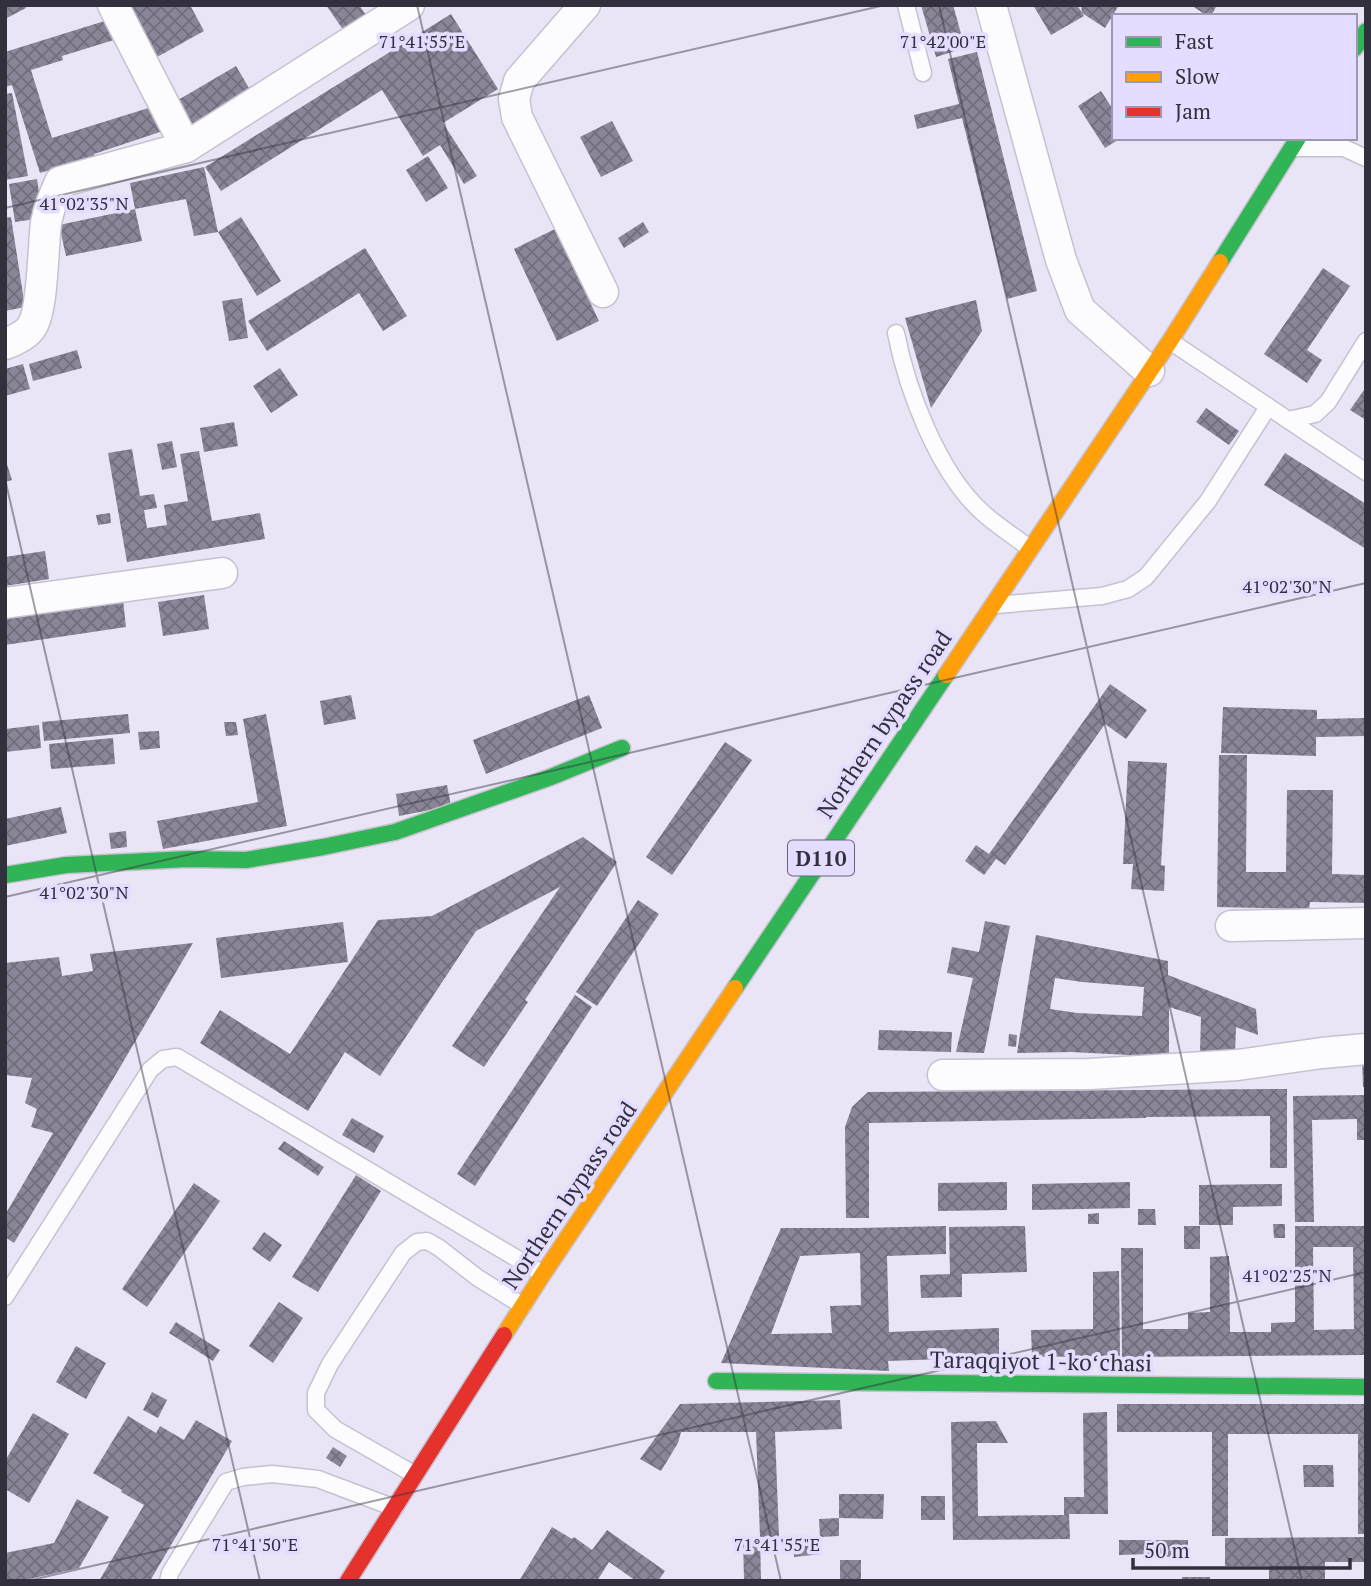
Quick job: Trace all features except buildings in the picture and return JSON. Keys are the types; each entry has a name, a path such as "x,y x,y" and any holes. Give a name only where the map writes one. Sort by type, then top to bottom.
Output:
{"main road":[{"name":"Northern bypass road","path":"348,1581 543,1274 1170,341 1295,143"},
{"path":"5,875 66,865 188,859 246,860 323,847 395,832 551,777 622,748"},
{"name":"Taraqqiyot 1-koʻchasi","path":"716,1381 1366,1387"}],"street":[{"path":"113,5 186,147"},
{"path":"5,344 32,328 37,313 47,222 51,202 60,182 186,147 410,5"},
{"path":"585,5 519,80 514,99 517,117 603,292"},
{"path":"991,5 1061,260 1080,310 1149,371"},
{"path":"5,603 222,573"},
{"path":"1231,926 1366,923"},
{"path":"943,1075 1090,1074 1211,1067 1366,1049"}],"lane":[{"path":"906,5 923,73"},
{"path":"1295,143 1344,148 1366,158"},
{"path":"896,333 901,358 925,424 952,478 981,511 1029,548"},
{"path":"1170,341 1366,472"},
{"path":"1288,420 1315,414 1328,402 1366,341"},
{"path":"990,606 1102,596 1128,589 1146,578 1208,500 1268,407"},
{"path":"5,1297 150,1070 163,1059 177,1058 543,1274"},
{"path":"415,1476 335,1429 316,1410 316,1393 330,1364 403,1253 417,1242 427,1241 439,1247 478,1278 523,1306"},
{"path":"168,1581 170,1573 226,1482 272,1474 318,1479 395,1508"}],"traffic: fast":[{"path":"1357,45 1366,31"},
{"path":"1220,262 1297,140"},
{"path":"735,988 946,675"},
{"path":"5,875 66,865 188,859 246,860 323,847 395,832 551,777 622,748"},
{"path":"716,1381 1366,1387"}],"traffic: slow":[{"path":"946,675 1220,262"},
{"path":"504,1335 735,988"}],"traffic: jam":[{"path":"348,1581 504,1335"}]}
